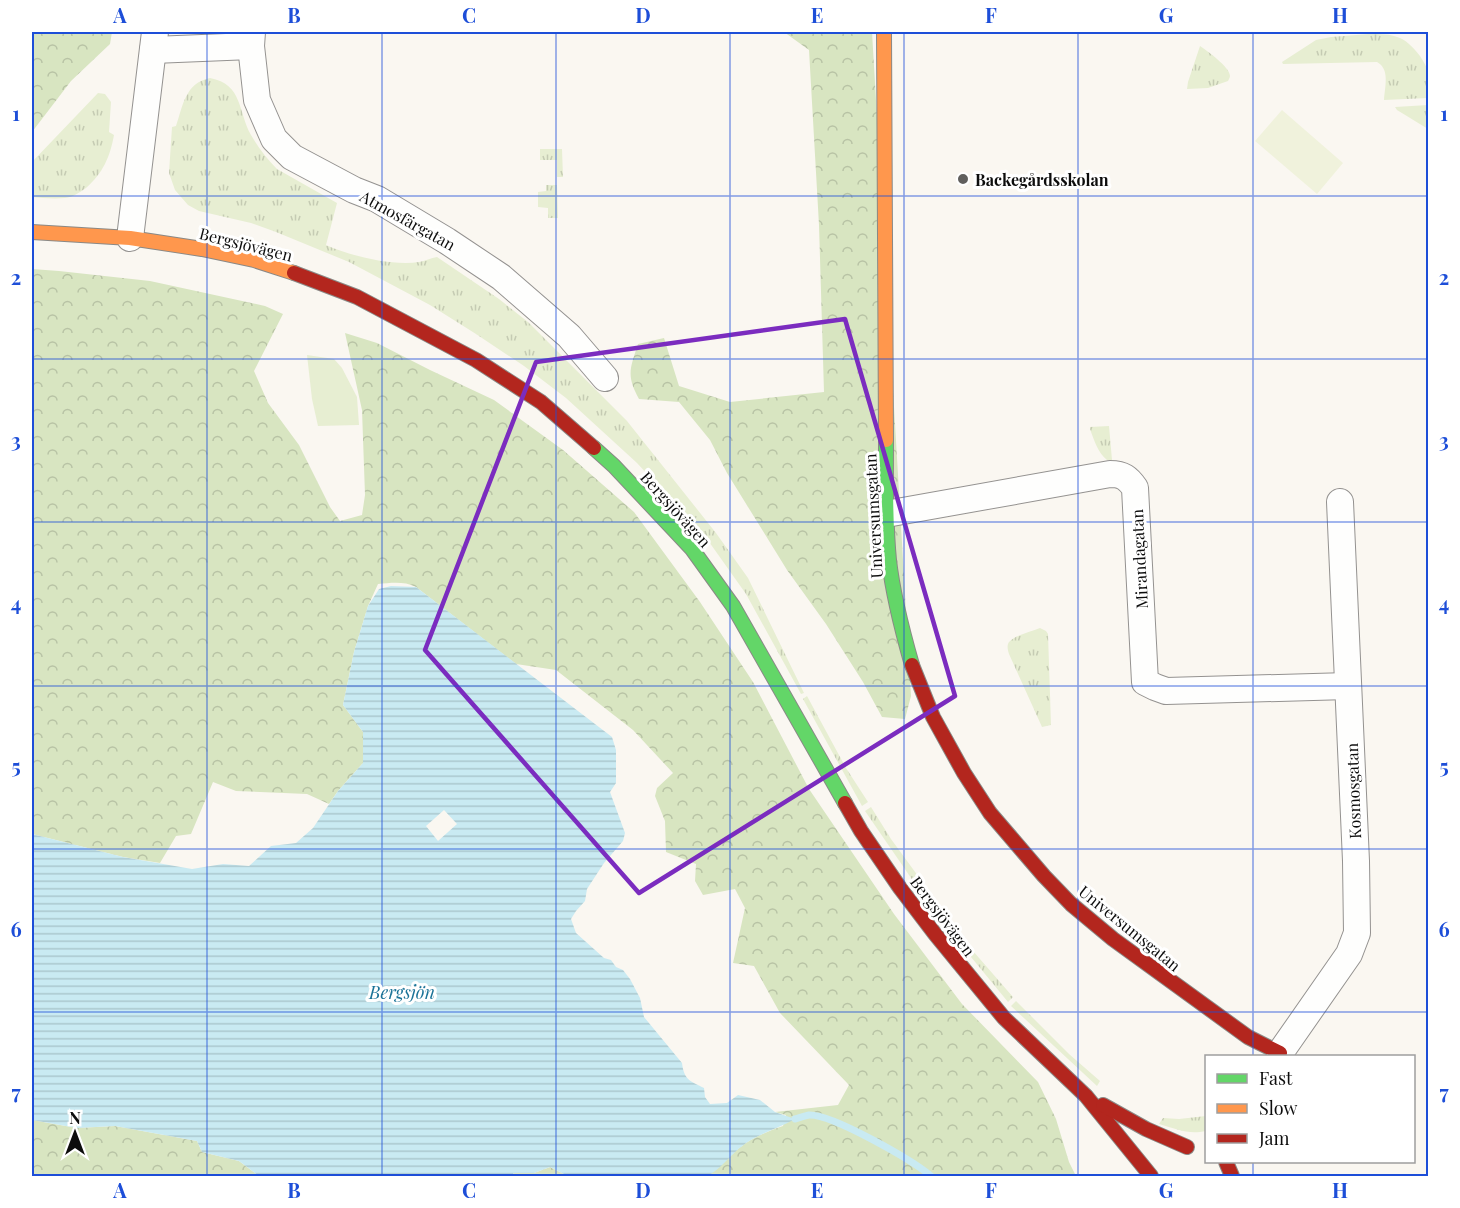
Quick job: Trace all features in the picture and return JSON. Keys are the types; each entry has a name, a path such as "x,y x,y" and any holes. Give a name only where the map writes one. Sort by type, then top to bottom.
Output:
{"street":[{"name":"Universumsgatan","path":"884,32 886,514 898,617 912,666 933,717 964,773 990,813 1044,876 1071,904 1113,939 1248,1037 1279,1055"},
{"name":"Atmosfärgatan","path":"130,238 154,40 252,39 257,100 274,139 292,157 354,190 377,199 501,277 569,336 605,378"},
{"name":"Bergsjövägen","path":"32,232 130,238 202,249 254,260 305,277 357,297 476,360 541,402 580,434 614,465 692,549 733,606 861,831 935,934 1004,1018 1086,1096 1157,1174"},
{"name":"Mirandagatan","path":"886,514 1120,474 1129,479 1135,488 1145,682 1166,691 1348,686"},
{"name":"Kosmosgatan","path":"1279,1055 1349,954 1357,933 1340,502"},
{"name":"Bergsjövägen","path":"1086,1096 1146,1130 1193,1146 1181,1148 1171,1154"}],"highlighted area":[{"path":"845,319 955,696 639,893 425,650 536,362"}],"green space":[{"path":"32,32 112,32 110,44 71,81 32,132"},
{"path":"784,32 872,32 911,696 905,719 882,717 826,624 787,570 727,473 710,440 679,402 639,399 632,384 631,366 638,344 664,338 679,386 730,402 824,392 819,225 809,50"},
{"path":"1369,34 1398,37 1414,49 1428,71 1428,98 1384,100 1385,73 1377,62 1283,64 1282,62 1316,40"},
{"path":"1200,46 1222,64 1230,77 1228,81 1208,88 1187,89 1188,82"},
{"path":"210,78 221,81 234,93 251,135 277,169 337,203 326,245 347,253 396,263 419,262 437,257 499,299 528,322 627,421 716,533 748,578 804,693 801,694 746,594 707,539 637,463 566,398 524,366 430,305 349,262 251,223 199,211 188,205 175,190 169,173 172,127 176,126 183,103 190,90"},
{"path":"98,93 105,94 111,102 109,132 114,135 108,157 101,170 86,188 73,196 32,197 32,162"},
{"path":"1428,105 1428,129 1395,107"},
{"path":"1282,110 1343,163 1317,194 1255,141"},
{"path":"540,149 562,149 563,177 557,177 557,160 540,160"},
{"path":"546,185 557,185 558,218 548,218 548,208 538,207 538,192 546,191"},
{"path":"32,269 150,281 265,306 283,314 254,371 268,403 299,445 330,507 340,521 362,515 365,495 362,410 345,333 377,343 494,400 563,450 634,512 700,602 753,682 809,789 894,914 962,1004 1038,1082 1056,1119 1069,1162 1076,1176 706,1176 744,1144 783,1126 786,1115 775,1112 838,1105 849,1085 780,1013 754,966 733,963 745,908 735,889 703,895 695,881 696,864 666,852 665,821 655,796 657,788 673,773 633,730 556,670 516,664 411,585 378,584 368,606 354,652 343,705 363,732 363,763 329,804 307,794 236,791 213,782 191,834 176,836 160,863 123,857 32,834"},
{"path":"307,355 334,359 342,368 357,397 359,425 318,426"},
{"path":"1109,426 1112,460 1107,460 1101,454 1090,429 1090,427"},
{"path":"1040,628 1048,634 1051,725 1042,727 1008,648 1008,644 1013,639"},
{"path":"807,696 846,768 868,802 862,806 803,699"},
{"path":"871,807 891,839 937,902 931,907 865,811"},
{"path":"940,907 973,951 1013,997 1008,1002 934,912"},
{"path":"1016,1001 1069,1054 1100,1081 1097,1086 1011,1006"},
{"path":"1205,1116 1205,1131 1188,1132 1159,1124 1163,1118"},
{"path":"32,1120 77,1128 115,1126 197,1141 202,1152 239,1161 259,1176 32,1176"},
{"path":"550,1167 568,1176 512,1176 514,1173 534,1173"}],"water":[{"name":"Bergsjön","path":"391,586 416,587 612,737 616,750 616,783 610,792 625,833 623,841 604,863 587,889 585,901 571,919 576,933 604,958 611,960 616,967 623,970 640,998 644,1017 682,1063 686,1077 704,1088 705,1097 710,1104 727,1103 738,1095 760,1100 775,1112 795,1119 747,1142 710,1175 698,1177 676,1175 568,1176 550,1167 534,1173 514,1173 511,1176 259,1176 239,1161 202,1152 197,1141 115,1126 77,1128 32,1120 32,834 123,857 192,869 223,864 249,866 271,846 296,843 313,828 338,791 363,763 363,732 343,705 354,652 368,606 379,589"}],"pier":[{"path":"444,810 457,824 438,841 426,826"}],"waterway":[{"path":"795,1119 809,1115 835,1122 890,1149 931,1176"}],"traffic: fast":[{"path":"886,440 886,515 889,560 898,613 912,665"},
{"path":"594,448 614,466 692,549 733,606 845,803"}],"traffic: slow":[{"path":"884,32 886,440"},
{"path":"32,232 130,238 202,249 254,260 294,273"}],"traffic: jam":[{"path":"294,273 357,297 476,360 541,402 594,448"},
{"path":"912,665 933,717 964,773 990,813 1044,876 1071,904 1113,939 1248,1037 1280,1053 1278,1055"},
{"path":"845,803 900,888 935,934 1004,1018 1086,1096 1151,1176"},
{"path":"1103,1105 1146,1129 1187,1147"},
{"path":"1226,1163 1232,1176"}],"place":[{"name":"Backegårdsskolan","path":"963,179"}]}
